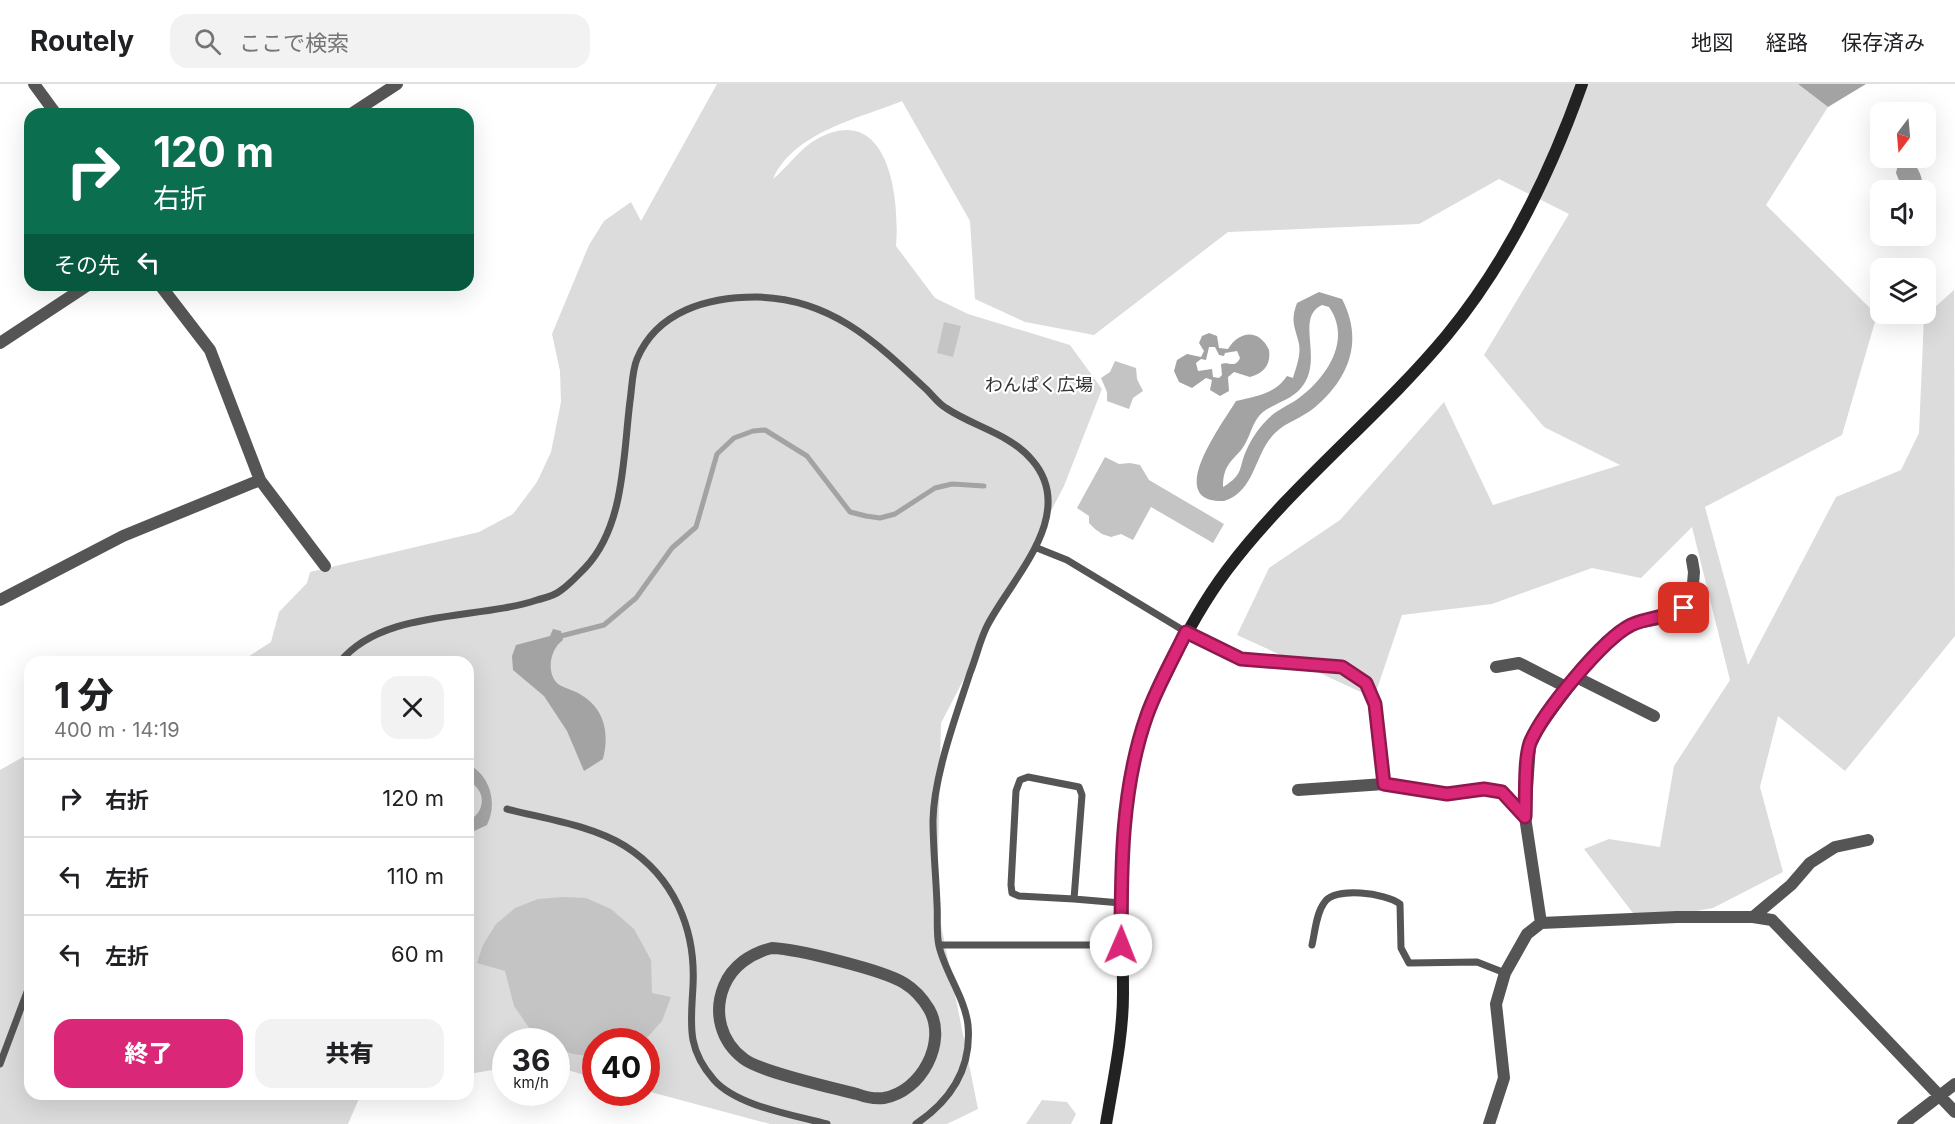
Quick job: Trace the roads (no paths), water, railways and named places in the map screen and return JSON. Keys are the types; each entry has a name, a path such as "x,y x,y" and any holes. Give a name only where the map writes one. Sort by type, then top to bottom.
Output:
{"street":[{"path":"34,84 52,108"},
{"path":"360,108 397,84"},
{"path":"1106,1124 1123,996 1122,858 1130,779 1147,714 1186,632 1227,570 1271,520 1393,396 1448,334 1489,278 1527,212 1563,137 1582,84"},
{"path":"0,343 79,291"},
{"path":"165,291 210,350 260,480 325,566"},
{"path":"0,600 123,536 260,480"},
{"path":"1541,923 1525,817 1530,745 1539,727 1576,677 1606,642 1632,624 1669,616 1684,608 1692,595 1694,572 1692,560"},
{"path":"1186,632 1241,659 1342,667 1366,683 1375,704 1384,784"},
{"path":"1496,667 1519,663 1568,688"},
{"path":"1576,677 1654,716"},
{"path":"1298,790 1384,784 1447,794 1484,789 1502,792 1525,817"},
{"path":"1754,917 1791,885 1810,863 1835,847 1868,840"},
{"path":"1489,1124 1504,1078 1496,1004 1505,973 1527,934 1541,923 1754,917 1772,920 1955,1112"},
{"path":"772,948 800,951 894,978 920,996 930,1010 935,1036 932,1052 920,1077 896,1094 877,1098 857,1095 753,1064 729,1046 720,1025 719,1003 724,985 744,960 772,948"},
{"path":"1903,1124 1955,1084"}],"lane":[{"path":"344,656 378,634 420,620 516,607 558,593 588,565 607,539 617,504 636,361 648,341 680,311 702,302 742,297 778,297 839,316 868,336 946,408 1017,446 1034,462 1045,482 1047,506 1037,548 986,627 948,737 933,815 939,945 968,1024 964,1062 953,1092 936,1110 916,1124"},
{"path":"1037,548 1067,560 1186,632"},
{"path":"1074,899 1082,795 1079,787 1028,777 1020,780 1016,791 1012,893 1020,896 1121,903"},
{"path":"507,809 597,833 624,845 666,882 687,924 693,955 690,1018 694,1052 715,1081 746,1101 827,1124"},
{"path":"1312,945 1320,911 1329,898 1357,894 1385,896 1400,904 1401,948 1410,963 1477,962 1505,973"},
{"path":"939,945 1121,945"},
{"path":"0,1064 24,1000"}],"waterway":[{"path":"557,637 604,625 636,598 672,548 696,527 717,454 734,438 753,431 765,430 807,456 850,512 866,516 880,518 895,514 935,488 952,484 984,486"}],"park label":[{"name":"わんぱく広場","path":"1039,384"}]}
